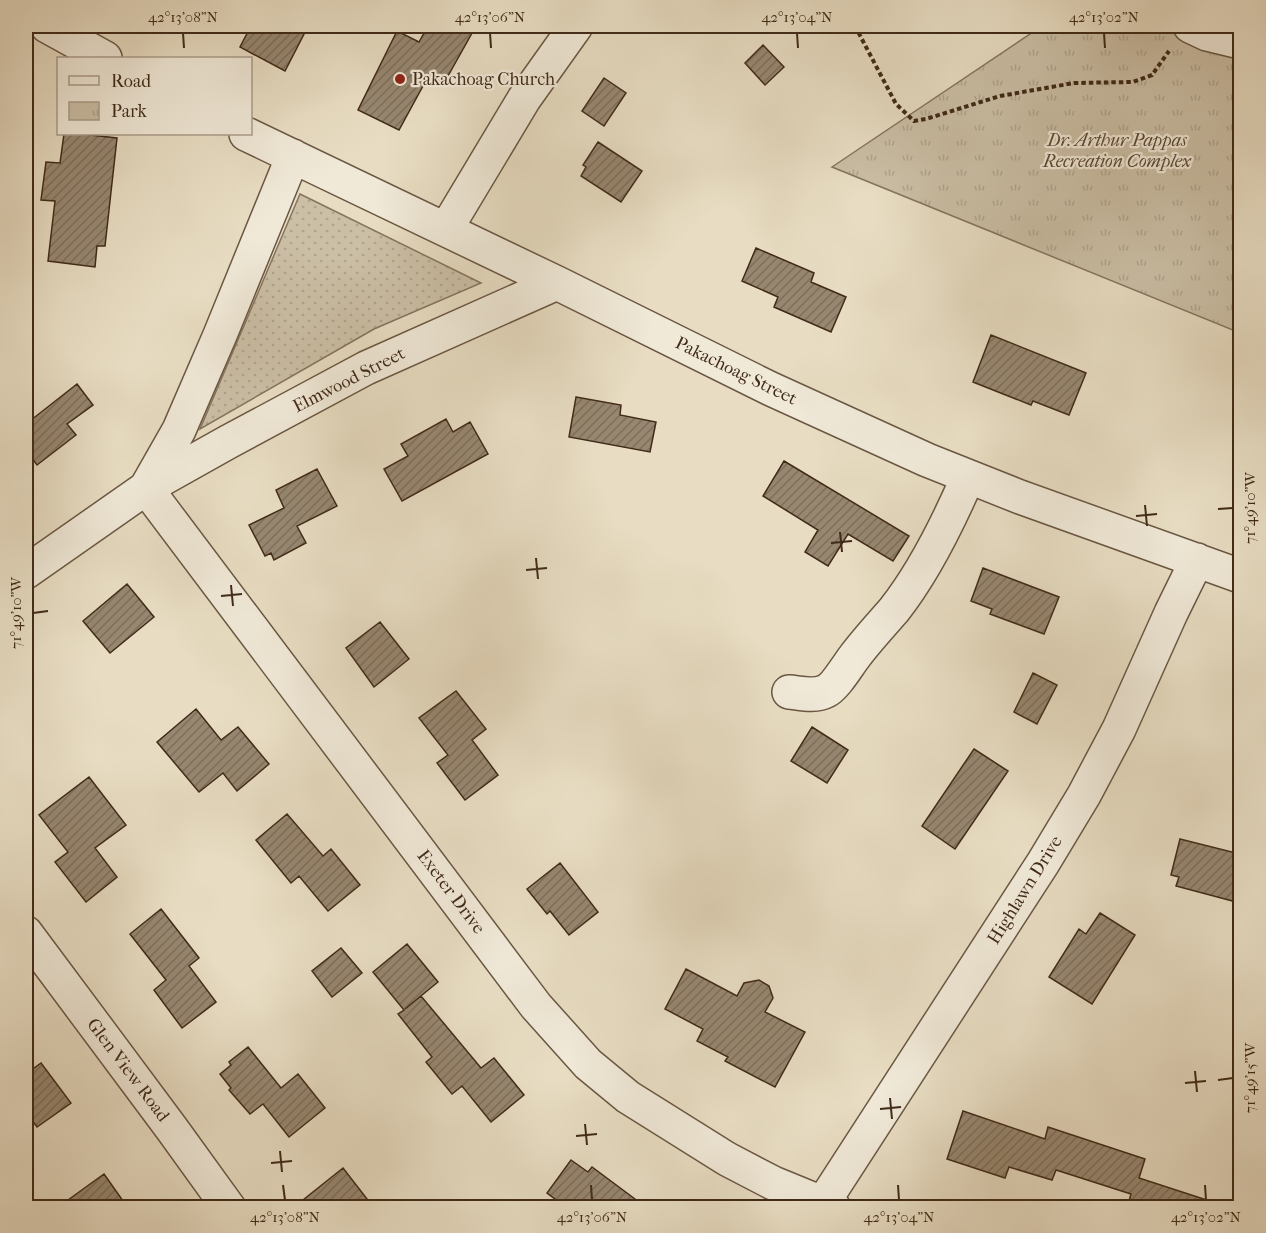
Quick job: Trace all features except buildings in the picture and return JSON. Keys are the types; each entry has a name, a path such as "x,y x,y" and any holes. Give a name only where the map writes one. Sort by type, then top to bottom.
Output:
{"street":[{"path":"47,26 103,57"},
{"path":"446,229 524,99 576,26"},
{"path":"1181,35 1207,34 1240,42"},
{"name":"Pakachoag Street","path":"248,135 446,229 771,389 927,460 1020,497 1240,576"},
{"name":"Elmwood Street","path":"146,488 179,430 293,156"},
{"name":"Elmwood Street","path":"26,572 146,488 228,442 366,368 557,283"},
{"path":"789,692 816,694 827,691 839,677 895,609 920,572 954,510 968,477"},
{"name":"Exeter Drive","path":"146,488 536,1006 588,1064 628,1098 727,1160 773,1183 828,1205"},
{"name":"Highlawn Drive","path":"828,1205 1084,795 1119,729 1197,560"},
{"name":"Glen View Road","path":"26,933 229,1208"}],"path":[{"path":"855,26 896,104 914,121 1000,96 1074,83 1132,82 1152,75 1181,35"}],"green space":[{"name":"Dr. Arthur Pappas Recreation Complex","path":"1042,26 1240,26 1240,333 832,167"},
{"path":"300,194 481,283 374,329 200,429"}],"place":[{"name":"Pakachoag Church","path":"400,79"}]}
